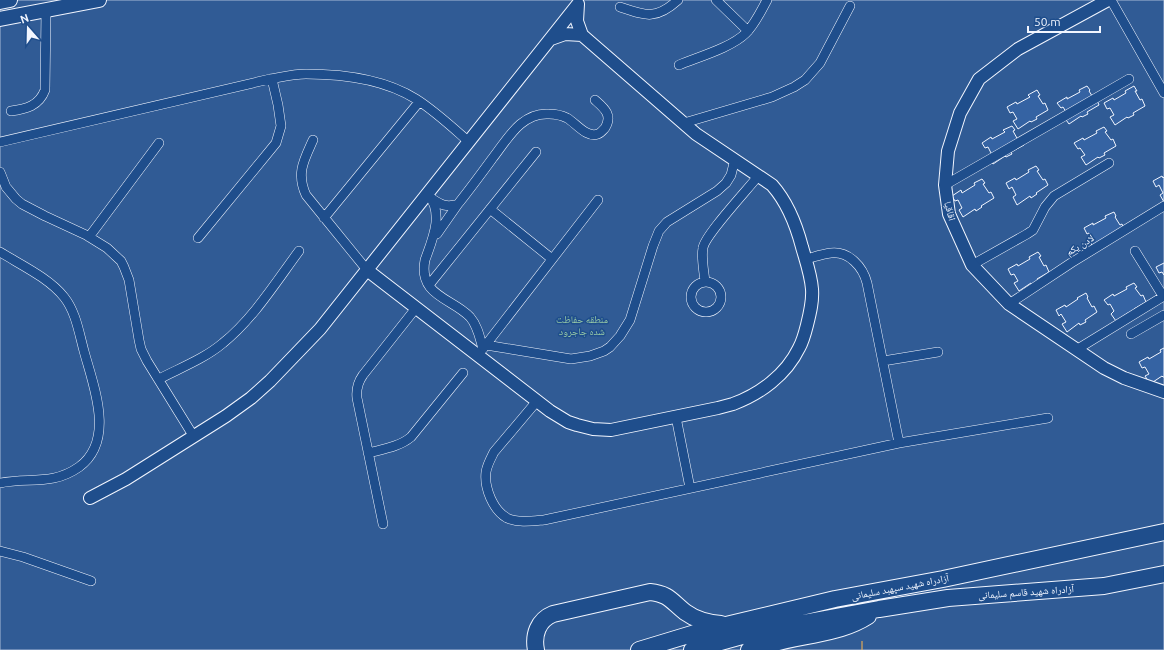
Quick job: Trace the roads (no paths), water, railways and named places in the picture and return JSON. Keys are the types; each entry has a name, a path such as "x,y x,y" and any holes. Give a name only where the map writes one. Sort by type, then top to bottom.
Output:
{"highway":[{"name":"آزادراه شهید سپهبد سلیمانی","path":"639,650 728,624 835,599 944,579 1164,532"},
{"name":"آزادراه شهید قاسم سلیمانی","path":"948,598 1104,586 1164,574"},
{"path":"536,650 536,632 543,620 548,616 650,592 664,594 685,612 698,619 710,623 728,624"},
{"name":"آزادراه شهید سپهبد سلیمانی","path":"692,650 760,631 879,608 948,598"},
{"path":"749,650 767,644 840,629 854,624 879,608"}],"main road":[{"path":"0,2 10,0"},
{"path":"0,19 99,0"},
{"name":"اقاقیا","path":"1109,0 1018,49 979,78 960,113 948,151 945,185 948,214 972,265 1009,304 1104,368 1124,378 1164,392"},
{"path":"580,2 577,21 582,36"},
{"path":"90,498 126,479 194,437 251,398 270,381 320,329 429,196 469,142 580,2"},
{"path":"367,270 416,308 482,350 537,401 550,411 568,422 585,427 602,430 622,428 718,408 752,396 770,384 789,365 802,342 810,312 812,289 806,259 798,231 788,206 778,192 760,175 702,139 582,36 565,34 550,40"}],"street":[{"path":"620,7 640,14 648,15 666,10 678,0"},
{"path":"716,0 748,30"},
{"path":"679,65 738,40 748,30 768,0"},
{"path":"1109,0 1164,93"},
{"path":"684,123 772,97 805,80 820,63 850,6"},
{"path":"11,111 22,109 37,102 45,90 46,10"},
{"path":"0,142 150,106 272,79 306,74 336,75 381,83 392,87 420,102 469,142"},
{"path":"198,238 276,143 281,126 272,79"},
{"path":"945,185 1129,79"},
{"path":"432,240 513,131 524,121 535,115 541,114 562,116 569,119 588,134 598,134 602,132 607,124 608,116 604,108 595,100"},
{"path":"324,218 420,102"},
{"path":"313,140 303,162 301,178 302,187 306,195 324,218 367,270"},
{"path":"89,237 159,142"},
{"path":"429,285 536,152"},
{"path":"482,350 582,358 597,354 610,347 620,336 630,320 653,246 663,226 673,217 722,187 729,180 735,159"},
{"path":"972,265 1033,230 1045,207 1054,196 1109,163"},
{"path":"0,172 6,187 22,204 89,237 107,248 115,255 124,267 129,280 141,349 194,437"},
{"path":"705,282 702,253 704,244 711,233 760,175"},
{"path":"429,196 443,205 453,206 458,204"},
{"path":"429,196 436,213 436,225 424,265 425,276 429,285 441,298 465,313 470,318 479,333 482,350"},
{"path":"482,350 598,200"},
{"name":"لادن یکم","path":"1009,304 1071,263 1164,206"},
{"path":"490,209 552,259"},
{"path":"159,379 214,350 235,333 253,312 299,251"},
{"path":"0,252 46,280 68,303 76,322 97,397 100,420 97,438 90,454 85,462 71,472 48,480 0,483"},
{"path":"1076,350 1164,296 1135,252"},
{"path":"806,259 836,253 848,257 860,267 863,272 867,283 899,443"},
{"path":"383,524 357,398 357,386 359,380 416,308"},
{"path":"1131,334 1164,315"},
{"path":"883,361 938,352"},
{"path":"368,453 399,445 411,437 463,373"},
{"path":"537,401 494,452 488,466 486,478 489,494 499,510 507,518 520,521 544,520 899,443 1048,418"},
{"path":"676,417 690,488"},
{"path":"0,551 23,557 91,581"}],"park label":[{"name":"منطقه حفاظت شده جاجرود","path":"582,324"}]}
